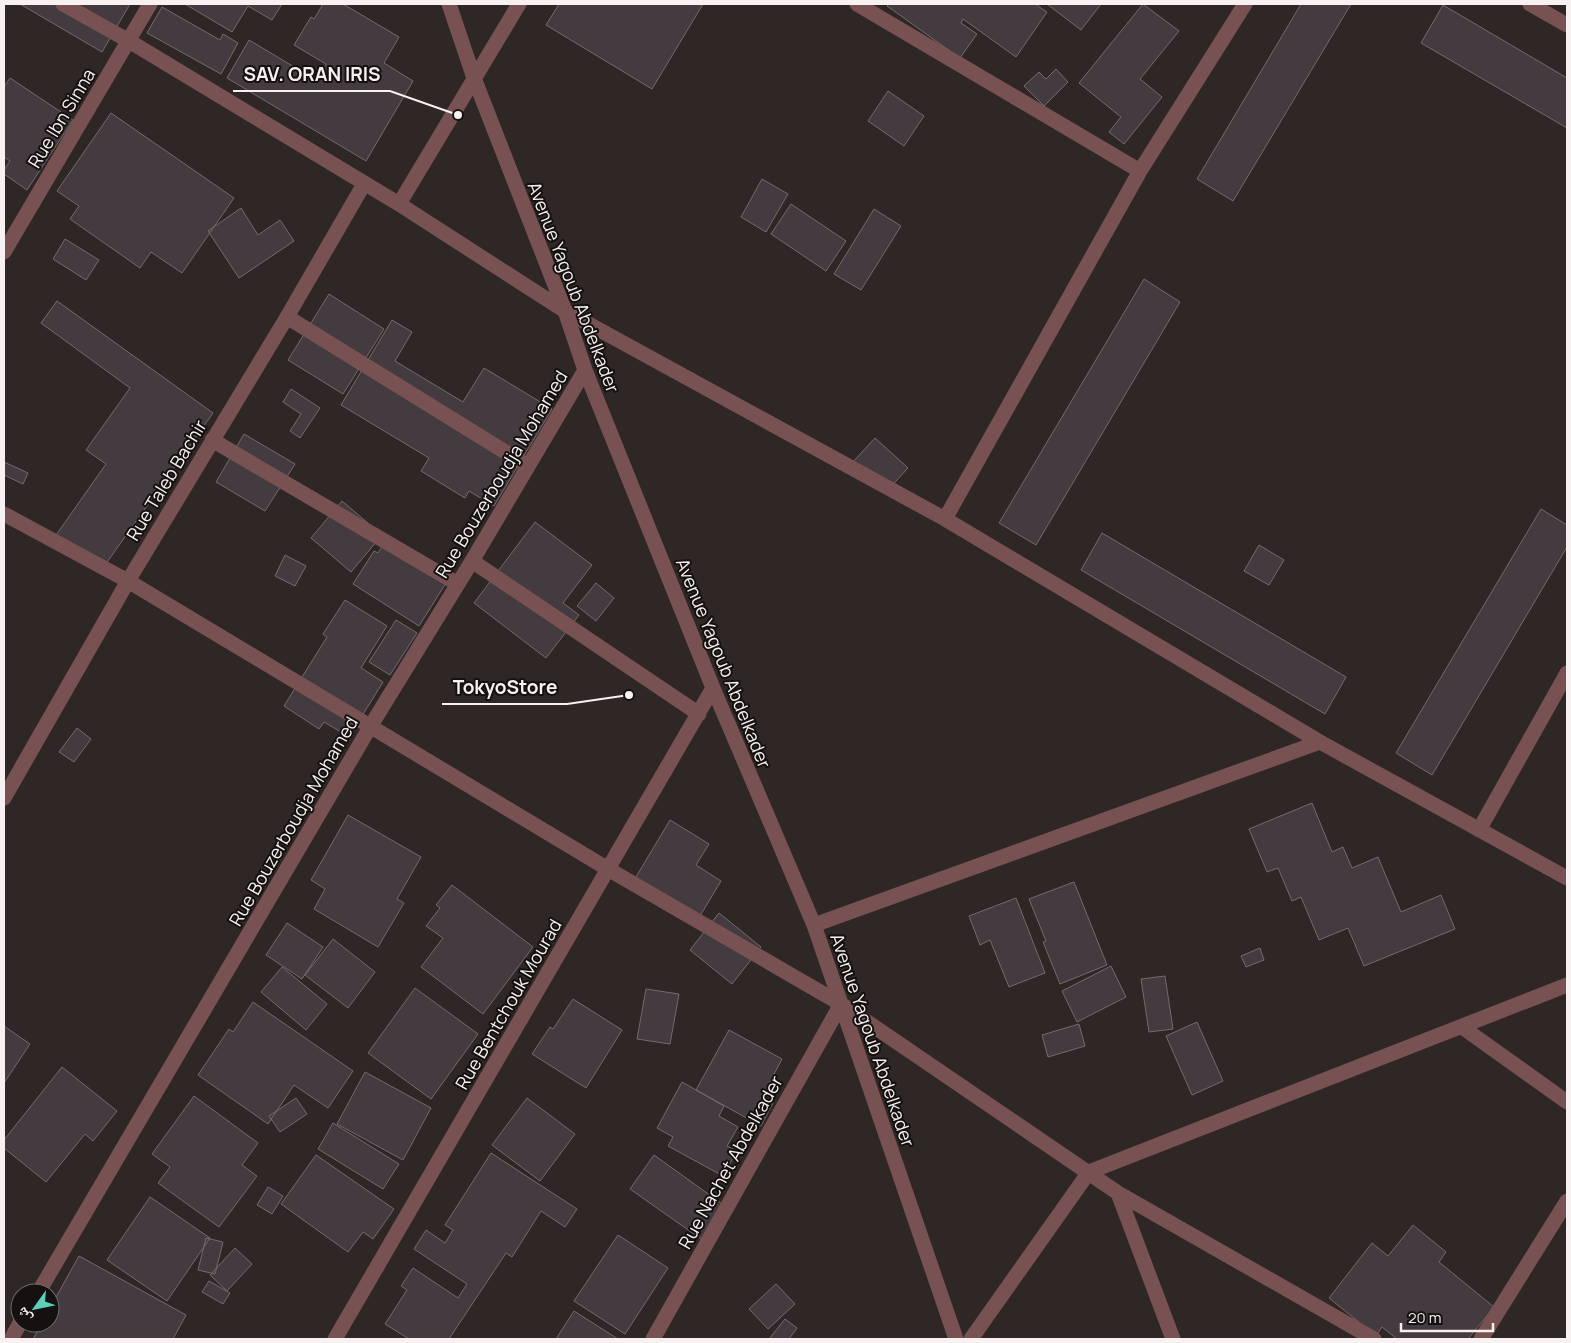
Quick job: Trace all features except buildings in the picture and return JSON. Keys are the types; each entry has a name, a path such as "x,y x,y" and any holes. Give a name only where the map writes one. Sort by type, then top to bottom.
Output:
{"street":[{"path":"63,4 129,41 399,204 565,311 946,519 1320,742 1567,878"},
{"name":"Rue Ibn Sinna","path":"4,252 150,4"},
{"name":"Avenue Yagoub Abdelkader","path":"449,4 474,78 565,311 585,370 713,688 814,925 956,1339"},
{"path":"399,204 519,4"},
{"path":"857,4 880,10 1140,171"},
{"path":"946,519 1140,171 1245,4"},
{"path":"1530,4 1567,25"},
{"name":"Rue Taleb Bachir","path":"4,798 128,581 287,317 364,184"},
{"path":"287,317 528,466"},
{"name":"Rue Bouzerboudja Mohamed","path":"44,1283 370,727 472,561 585,370"},
{"path":"212,440 458,584"},
{"path":"4,514 128,581 608,869 841,1004 1118,1193 1374,1339"},
{"path":"472,561 699,714"},
{"path":"1478,830 1567,673"},
{"name":"Rue Bentchouk Mourad","path":"335,1339 713,688"},
{"path":"814,925 1320,742"},
{"path":"971,1339 1089,1172 1567,985"},
{"name":"Rue Nachet Abdelkader","path":"653,1339 841,1004"},
{"path":"1462,1027 1567,1102"},
{"path":"1118,1193 1173,1339"},
{"path":"1481,1339 1567,1201"}],"place":[{"name":"SAV. ORAN IRIS","path":"458,115"},
{"name":"TokyoStore","path":"629,695"}]}
